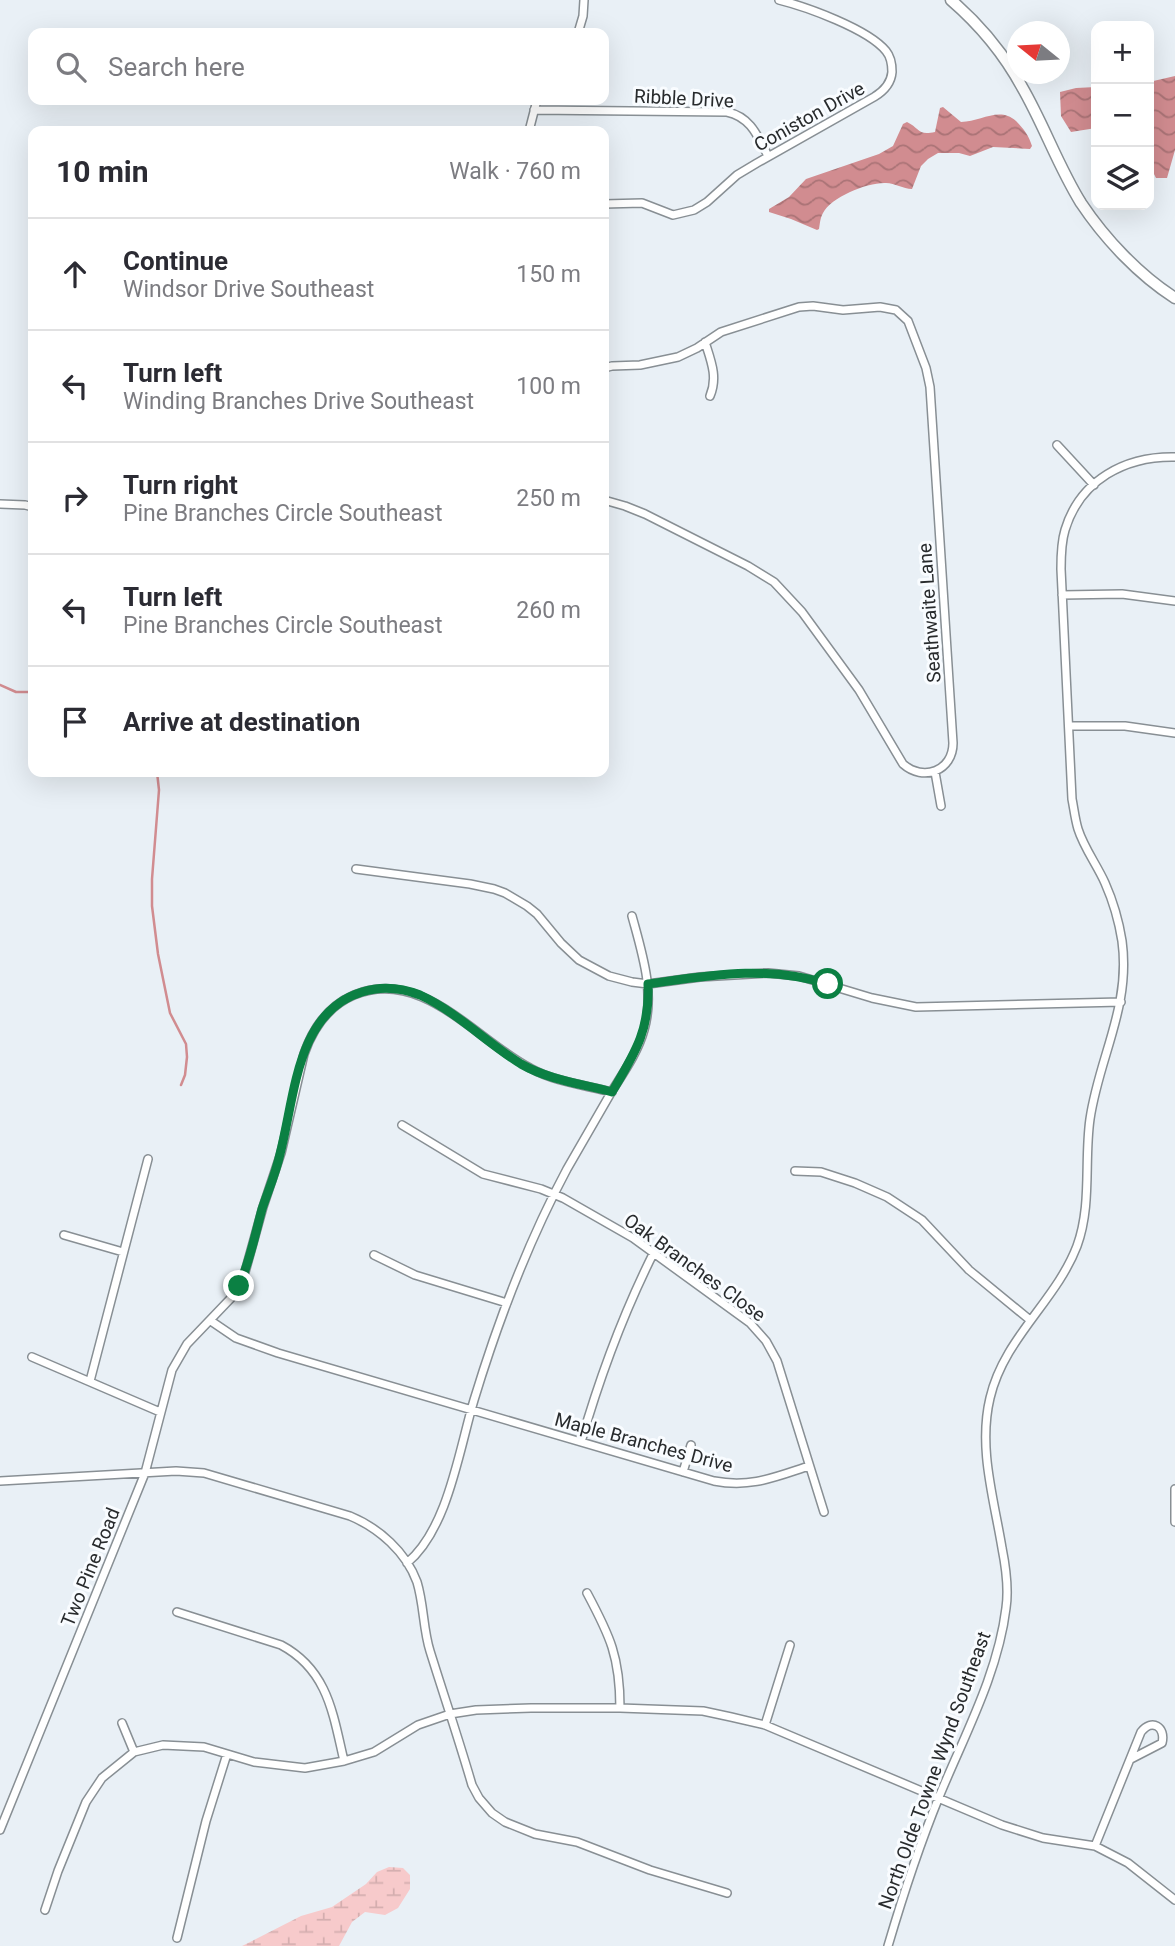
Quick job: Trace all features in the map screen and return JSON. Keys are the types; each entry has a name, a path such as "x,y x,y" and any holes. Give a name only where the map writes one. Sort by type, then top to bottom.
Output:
{"main road":[{"path":"951,0 966,12 1000,51 1023,88 1075,192 1097,224 1120,251 1160,289 1175,298"}],"street":[{"path":"579,28 584,0"},
{"name":"Coniston Drive","path":"609,204 636,203 648,205 667,214 687,213 701,207 737,176 768,156 881,93 890,81 892,73 892,63 887,52 829,16 779,0"},
{"path":"530,126 536,105"},
{"name":"Ribble Drive","path":"534,110 727,112 748,121 768,156"},
{"name":"Seathwaite Lane","path":"609,367 667,360 688,353 721,332 806,306 843,310 888,307 903,315 912,329 930,387 953,743 947,764 935,772"},
{"path":"705,342 715,375 710,396"},
{"path":"1057,445 1094,485"},
{"name":"North Olde Towne Wynd Southeast","path":"888,1946 910,1874 992,1667 1006,1612 1007,1584 987,1461 986,1423 991,1395 1008,1352 1065,1271 1081,1232 1086,1206 1090,1117 1121,1002 1124,968 1119,929 1105,884 1077,826 1071,792 1061,552 1066,528 1077,505 1094,485 1116,468 1137,460 1175,457"},
{"path":"609,501 645,514 774,582 792,600 859,690 903,764 920,773 935,772 941,806"},
{"path":"0,505 28,504"},
{"path":"1062,595 1122,594 1175,601"},
{"path":"1069,726 1125,726 1175,733"},
{"path":"356,869 494,889 516,899 537,914 570,952 588,966 610,976 648,984 768,972 799,976 888,1002 916,1007 1121,1002"},
{"path":"407,1563 422,1548 438,1521 507,1303 555,1194 640,1042 648,1007 648,984 632,916"},
{"name":"Two Pine Road","path":"0,1830 145,1472 176,1360 232,1297 242,1279 281,1153 308,1042 328,1012 348,998 371,990 394,989 417,994 538,1073 612,1092"},
{"name":"Oak Branches Close","path":"402,1125 483,1174 555,1194 584,1209 654,1252 750,1323 766,1341 776,1361 824,1512"},
{"path":"90,1381 148,1159"},
{"path":"795,1171 821,1172 887,1197 922,1220 969,1270 1030,1320"},
{"path":"64,1235 123,1252"},
{"path":"581,1442 616,1334 654,1252"},
{"path":"373,1255 415,1275 507,1303"},
{"name":"Maple Branches Drive","path":"211,1321 236,1338 262,1349 714,1481 739,1484 763,1481 809,1466"},
{"path":"32,1357 160,1412"},
{"path":"682,1472 691,1445"},
{"path":"0,1481 145,1472 204,1473 367,1523 384,1535 407,1563 416,1581 428,1645 472,1784 479,1798 492,1813 505,1822 535,1834 577,1842 650,1871 727,1894"},
{"path":"1175,1489 1175,1522"},
{"path":"587,1593 606,1628 615,1655 620,1678 620,1708"},
{"path":"177,1612 281,1644 296,1653 321,1683 331,1703 344,1761"},
{"path":"765,1726 790,1645"},
{"path":"45,1910 86,1802 102,1778 134,1752 163,1745 204,1747 254,1762 306,1768 374,1752 418,1725 450,1714 531,1708 703,1710 765,1726 1002,1825 1043,1838 1095,1846 1128,1863 1175,1900"},
{"path":"122,1723 134,1752"},
{"path":"1095,1846 1141,1732 1149,1725 1157,1727 1163,1734 1162,1743 1131,1759"},
{"path":"177,1938 206,1821 227,1754"}],"green space":[{"path":"389,1867 403,1868 410,1875 410,1889 398,1908 385,1915 365,1912 352,1922 339,1946 242,1946 301,1916 332,1907 366,1884 377,1872"}],"water":[{"path":"1175,76 1175,150 1167,178 1156,178 1154,174 1154,81"},
{"path":"1091,87 1091,129 1071,132 1061,116 1060,92"},
{"path":"943,107 961,122 996,115 1010,117 1024,130 1032,146 1030,149 993,147 970,156 938,153 921,166 912,189 878,183 851,192 827,207 817,230 769,212 769,209 789,197 806,179 879,154 893,146 903,124 907,122 922,132 935,132 940,108"}],"waterway":[{"path":"0,685 16,692 28,692"},
{"path":"158,777 152,906 170,1013 186,1044 185,1075 181,1085"}],"route":[{"path":"239,1286 281,1153 308,1042 328,1012 348,998 382,989 417,994 538,1073 612,1092 644,1030 648,984 768,972 799,976 828,984"}]}
